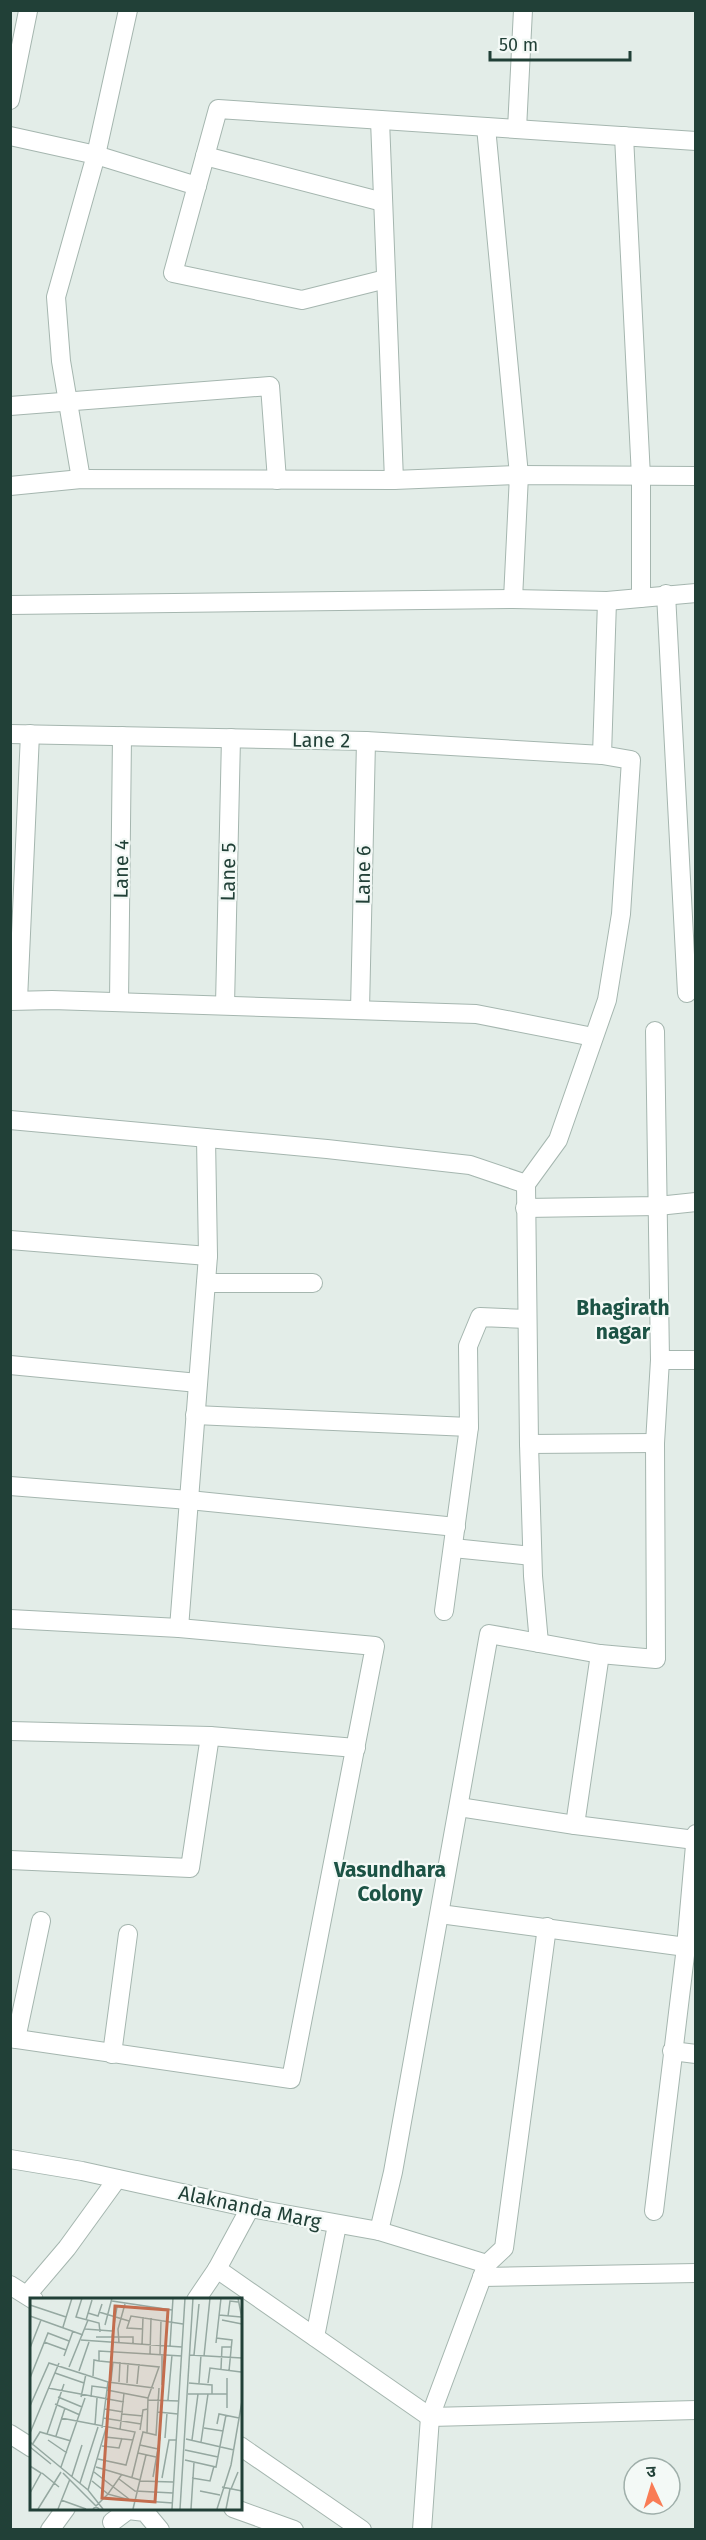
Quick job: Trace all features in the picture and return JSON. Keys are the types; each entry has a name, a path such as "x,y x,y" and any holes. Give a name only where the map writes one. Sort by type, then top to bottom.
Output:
{"street":[{"path":"81,479 61,361 56,297 96,155 128,10"},
{"path":"517,129 524,10"},
{"path":"10,100 28,11"},
{"path":"386,279 302,300 173,273 218,110 696,141"},
{"path":"380,120 394,480"},
{"path":"486,127 519,475 513,598"},
{"path":"10,136 96,155 197,186"},
{"path":"624,136 641,477 641,598"},
{"path":"205,156 383,202"},
{"path":"10,406 270,386 277,480"},
{"path":"10,486 81,479 394,480 519,475 696,476"},
{"path":"10,604 513,598 607,601 696,593"},
{"path":"666,594 687,993"},
{"path":"602,755 607,601"},
{"name":"Lane 2","path":"10,734 366,741 602,755 631,760 621,914 607,1000 593,1037"},
{"path":"30,734 14,1000 476,1014 593,1037 558,1140 525,1184 532,1556 539,1643"},
{"name":"Lane 4","path":"119,1002 122,736"},
{"name":"Lane 5","path":"225,1005 231,738"},
{"name":"Lane 6","path":"360,1010 366,741"},
{"path":"379,2231 393,2172 489,1634 600,1654 656,1659 655,1443 660,1360 656,1031"},
{"path":"10,1120 470,1165 525,1184"},
{"path":"179,1628 208,1256 206,1138"},
{"path":"525,1208 658,1206 696,1202"},
{"path":"10,1240 208,1256"},
{"path":"206,1282 314,1283"},
{"path":"444,1611 469,1427 468,1346 480,1317 527,1319"},
{"path":"660,1360 696,1360"},
{"path":"10,1365 198,1383"},
{"path":"195,1415 469,1427"},
{"path":"529,1443 655,1443"},
{"path":"10,1486 189,1500 456,1527"},
{"path":"453,1548 532,1556"},
{"path":"10,1619 179,1628 375,1646 291,2079 13,2038 41,1921"},
{"path":"575,1825 600,1654"},
{"path":"10,1731 210,1736 356,1748"},
{"path":"10,1860 190,1868 210,1736"},
{"path":"459,1806 575,1825 695,1840"},
{"path":"654,2211 686,1947 696,1834"},
{"path":"440,1914 686,1947"},
{"path":"422,2529 430,2417 484,2270 504,2248 547,1927"},
{"path":"112,2054 128,1934"},
{"path":"672,2051 696,2054"},
{"name":"Alaknanda Marg","path":"10,2159 337,2225 379,2231 484,2270 696,2273"},
{"path":"10,2285 30,2297 117,2179"},
{"path":"197,2298 217,2270 250,2208"},
{"path":"315,2337 337,2225"},
{"path":"217,2270 430,2417 696,2410"},
{"path":"10,2434 30,2447"},
{"path":"242,2447 362,2529"},
{"path":"50,2529 64,2510"},
{"path":"112,2522 128,2510 145,2512 160,2529"},
{"path":"239,2510 294,2529"}],"district":[{"name":"Bhagirath nagar","path":"623,1320"},
{"name":"Vasundhara Colony","path":"390,1882"}]}
